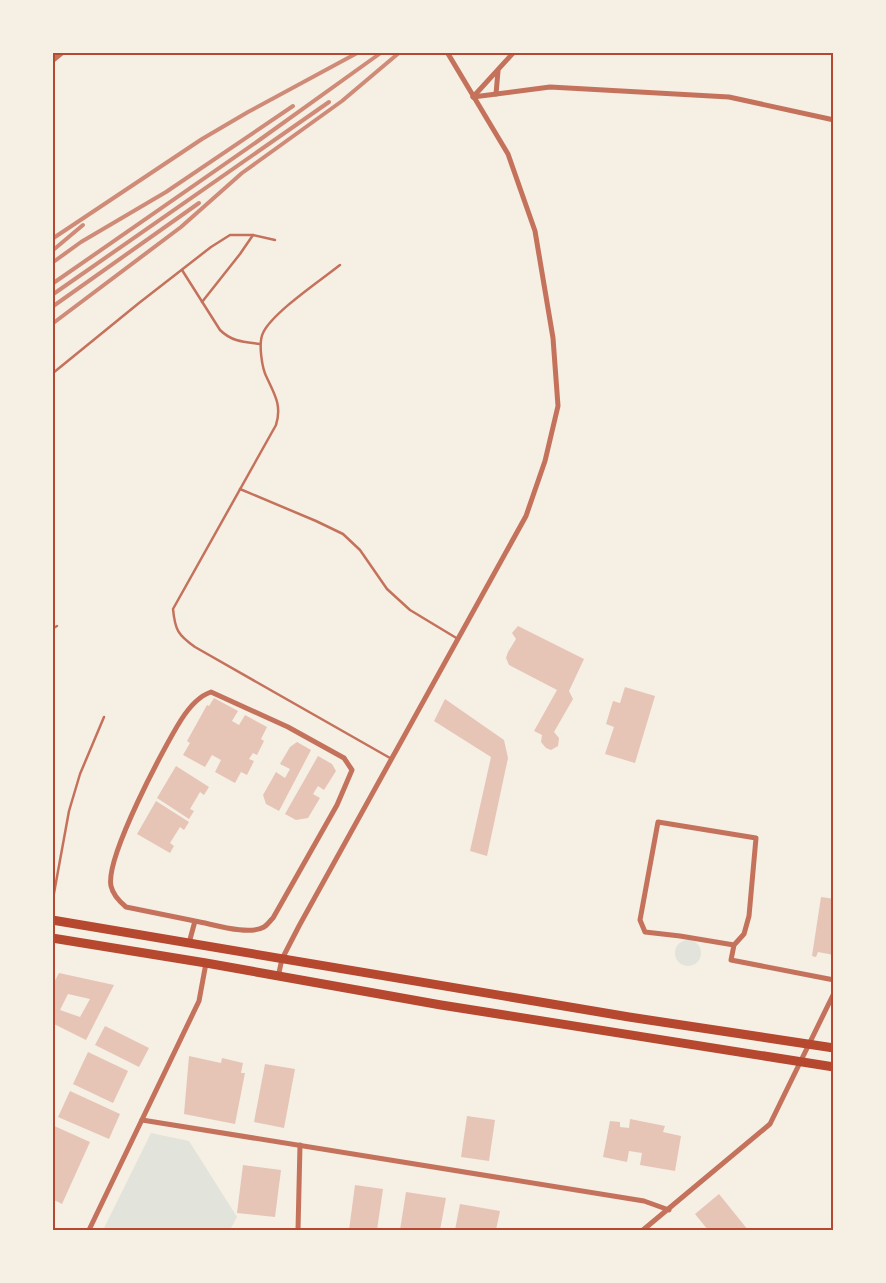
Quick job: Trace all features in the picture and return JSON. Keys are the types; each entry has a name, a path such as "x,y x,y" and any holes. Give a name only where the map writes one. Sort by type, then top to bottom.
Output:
{"main road":[{"path":"52,920 629,1018 834,1048"},
{"path":"52,938 206,963 441,1005 834,1067"}],"street":[{"path":"52,60 64,52"},
{"path":"278,977 282,959 526,516 545,461 558,406 553,338 535,231 508,154 447,52"},
{"path":"473,97 514,52"},
{"path":"496,94 498,70"},
{"path":"473,97 550,87 730,98 834,120"},
{"path":"211,692 288,726 344,758 352,770 337,805 265,927 255,930 244,930 195,921 126,907 118,900 111,886 112,865 138,800 182,719 203,695 211,692"},
{"path":"734,945 646,932 640,920 658,822 756,838 749,916 744,934 734,945 731,960 834,980"},
{"path":"189,943 195,921"},
{"path":"89,1230 199,1001 206,963"},
{"path":"643,1230 770,1124 834,993"},
{"path":"142,1120 644,1201 669,1210"},
{"path":"298,1230 300,1146"}],"lane":[{"path":"53,373 211,247 230,235 253,235 275,240"},
{"path":"202,302 253,235"},
{"path":"340,265 273,319 262,334 260,344 265,374 279,410 278,417 173,609 175,625 184,639 195,647 392,759"},
{"path":"182,270 220,330 228,337 238,341 260,344"},
{"path":"240,489 343,534 360,550 387,589 410,610 458,639"},
{"path":"52,629 57,626"},
{"path":"52,904 69,811 80,774 104,716"}],"shaded area":[{"path":"688,940 697,944 701,953 697,962 688,966 679,962 675,953 679,944"},
{"path":"151,1133 189,1141 237,1217 230,1230 103,1230"}],"building":[{"path":"518,626 584,659 569,691 573,699 554,732 559,738 558,746 551,750 546,748 541,742 542,735 534,731 557,690 509,665 506,658 516,639 512,633"},
{"path":"625,687 655,696 635,763 605,754 614,727 606,724 613,701 620,703"},
{"path":"214,698 238,711 232,721 239,725 245,715 267,727 261,739 264,741 257,755 253,753 249,759 254,761 247,775 241,772 235,783 215,772 221,760 212,755 205,767 183,755 190,743 187,741 207,705 209,706"},
{"path":"445,699 504,740 508,758 487,856 470,851 491,757 434,721"},
{"path":"297,742 311,750 279,811 266,804 263,795 276,772 285,778 290,769 280,764 290,747"},
{"path":"318,756 332,764 336,771 324,790 318,786 313,794 320,798 308,818 296,820 285,814"},
{"path":"176,766 209,787 204,795 200,792 190,809 194,811 189,819 157,798"},
{"path":"156,801 189,822 184,830 180,827 170,843 174,846 170,853 137,834"},
{"path":"821,897 834,899 834,955 818,952 816,957 812,956"},
{"path":"59,973 114,985 86,1040 52,1023 52,986","holes":["68,994 90,999 80,1017 60,1010"]},
{"path":"105,1026 149,1048 139,1067 95,1045"},
{"path":"88,1052 128,1071 113,1103 73,1084"},
{"path":"189,1056 221,1063 222,1058 243,1063 241,1073 245,1073 235,1124 184,1114"},
{"path":"265,1064 295,1069 284,1128 254,1122"},
{"path":"70,1091 120,1114 109,1139 58,1117"},
{"path":"467,1116 495,1120 489,1161 461,1157"},
{"path":"630,1119 665,1126 663,1132 681,1136 675,1171 640,1165 642,1153 629,1151 627,1162 603,1157 610,1121 620,1122 620,1127 629,1128"},
{"path":"52,1125 90,1142 62,1204 52,1199"},
{"path":"243,1165 281,1170 275,1217 237,1213"},
{"path":"355,1185 383,1189 377,1230 349,1230"},
{"path":"406,1192 446,1198 440,1230 400,1230"},
{"path":"719,1194 748,1230 708,1230 695,1214"},
{"path":"460,1204 500,1211 496,1230 455,1230"}],"railway":[{"path":"52,239 202,139 359,52"},
{"path":"52,284 382,52"},
{"path":"52,324 181,227 242,173 342,101 400,52"},
{"path":"52,295 329,102"},
{"path":"52,263 81,242 166,192 293,106"},
{"path":"52,307 199,203"},
{"path":"52,251 83,225"}]}
